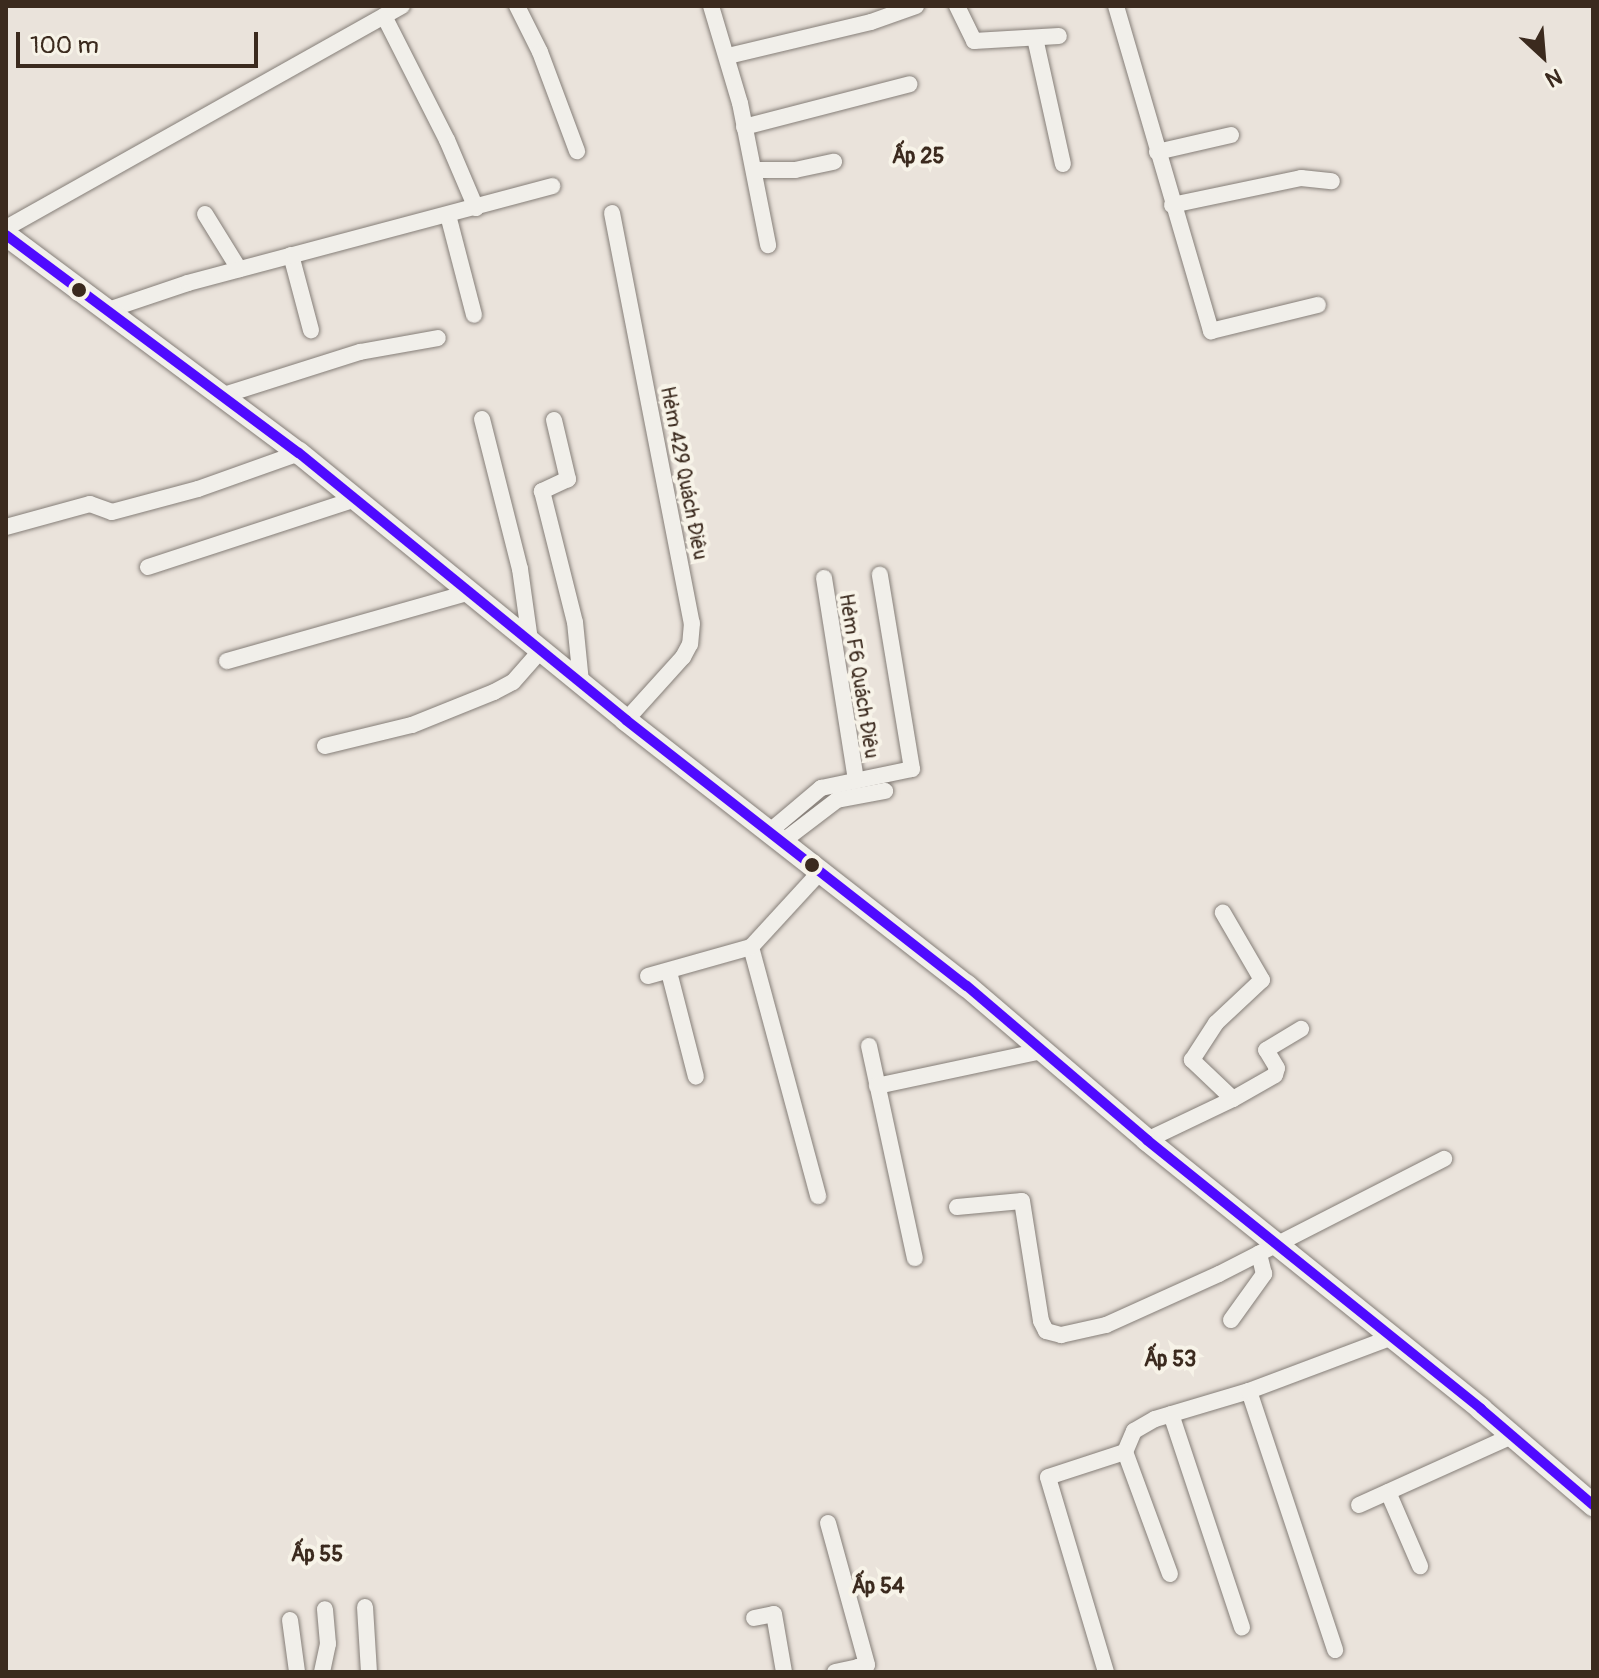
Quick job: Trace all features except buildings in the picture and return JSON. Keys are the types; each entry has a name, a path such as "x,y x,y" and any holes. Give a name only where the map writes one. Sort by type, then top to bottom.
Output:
{"main road":[{"path":"6,235 299,453 626,720 967,986 1147,1140 1267,1250 1390,1338 1593,1505"}],"street":[{"path":"517,6 540,52 577,151"},
{"path":"711,6 728,56 768,245"},
{"path":"728,56 871,22 916,6"},
{"path":"957,6 974,41 1059,36"},
{"path":"1116,6 1211,331 1318,305"},
{"path":"6,228 389,11 476,208"},
{"path":"1035,38 1063,164"},
{"path":"744,127 910,84"},
{"path":"1157,152 1231,135"},
{"path":"754,170 795,170 834,162"},
{"path":"1172,205 1301,178 1332,181"},
{"path":"105,311 239,269 552,186"},
{"name":"Hẻm 429 Quách Điêu","path":"612,213 692,623 690,644 683,657 626,720"},
{"path":"205,214 239,269"},
{"path":"448,215 474,315"},
{"path":"291,255 311,330"},
{"path":"221,396 360,352 438,338"},
{"path":"325,746 412,725 494,692 513,682 535,645 520,569 482,419"},
{"path":"554,420 568,479 542,491 575,622 581,682"},
{"path":"6,527 90,504 112,512 198,489 299,453"},
{"path":"148,567 356,499"},
{"path":"776,837 821,788 912,769 880,575"},
{"name":"Hẻm F6 Quách Điêu","path":"824,578 856,780"},
{"path":"227,661 471,592"},
{"path":"776,837 837,800 885,791"},
{"path":"648,976 751,947 820,872"},
{"path":"1223,913 1262,980 1216,1023 1192,1060 1233,1099"},
{"path":"751,947 818,1196"},
{"path":"669,972 696,1077"},
{"path":"1147,1140 1275,1075 1277,1068 1266,1050 1301,1029"},
{"path":"869,1046 915,1258"},
{"path":"877,1086 1041,1051"},
{"path":"957,1207 1022,1201 1041,1321 1046,1331 1057,1335 1106,1325 1267,1250 1444,1159"},
{"path":"1231,1320 1264,1274 1267,1250"},
{"path":"1170,1574 1125,1452 1134,1431 1171,1414 1249,1391 1390,1338"},
{"path":"1249,1391 1335,1650"},
{"path":"1171,1414 1242,1628"},
{"path":"1359,1505 1512,1436"},
{"path":"1106,1672 1048,1477 1125,1452"},
{"path":"1388,1492 1420,1566"},
{"path":"828,1523 867,1665 859,1670 835,1672"},
{"path":"365,1607 369,1672"},
{"path":"322,1672 328,1644 325,1609"},
{"path":"754,1618 774,1614 784,1672"},
{"path":"290,1620 297,1672"}],"transit line":[{"path":"6,235 299,453 626,720 967,986 1147,1140 1481,1409 1593,1505"}],"district":[{"name":"Ấp 25","path":"918,157"},
{"name":"Ấp 53","path":"1170,1360"},
{"name":"Ấp 55","path":"317,1555"},
{"name":"Ấp 54","path":"878,1587"}]}
